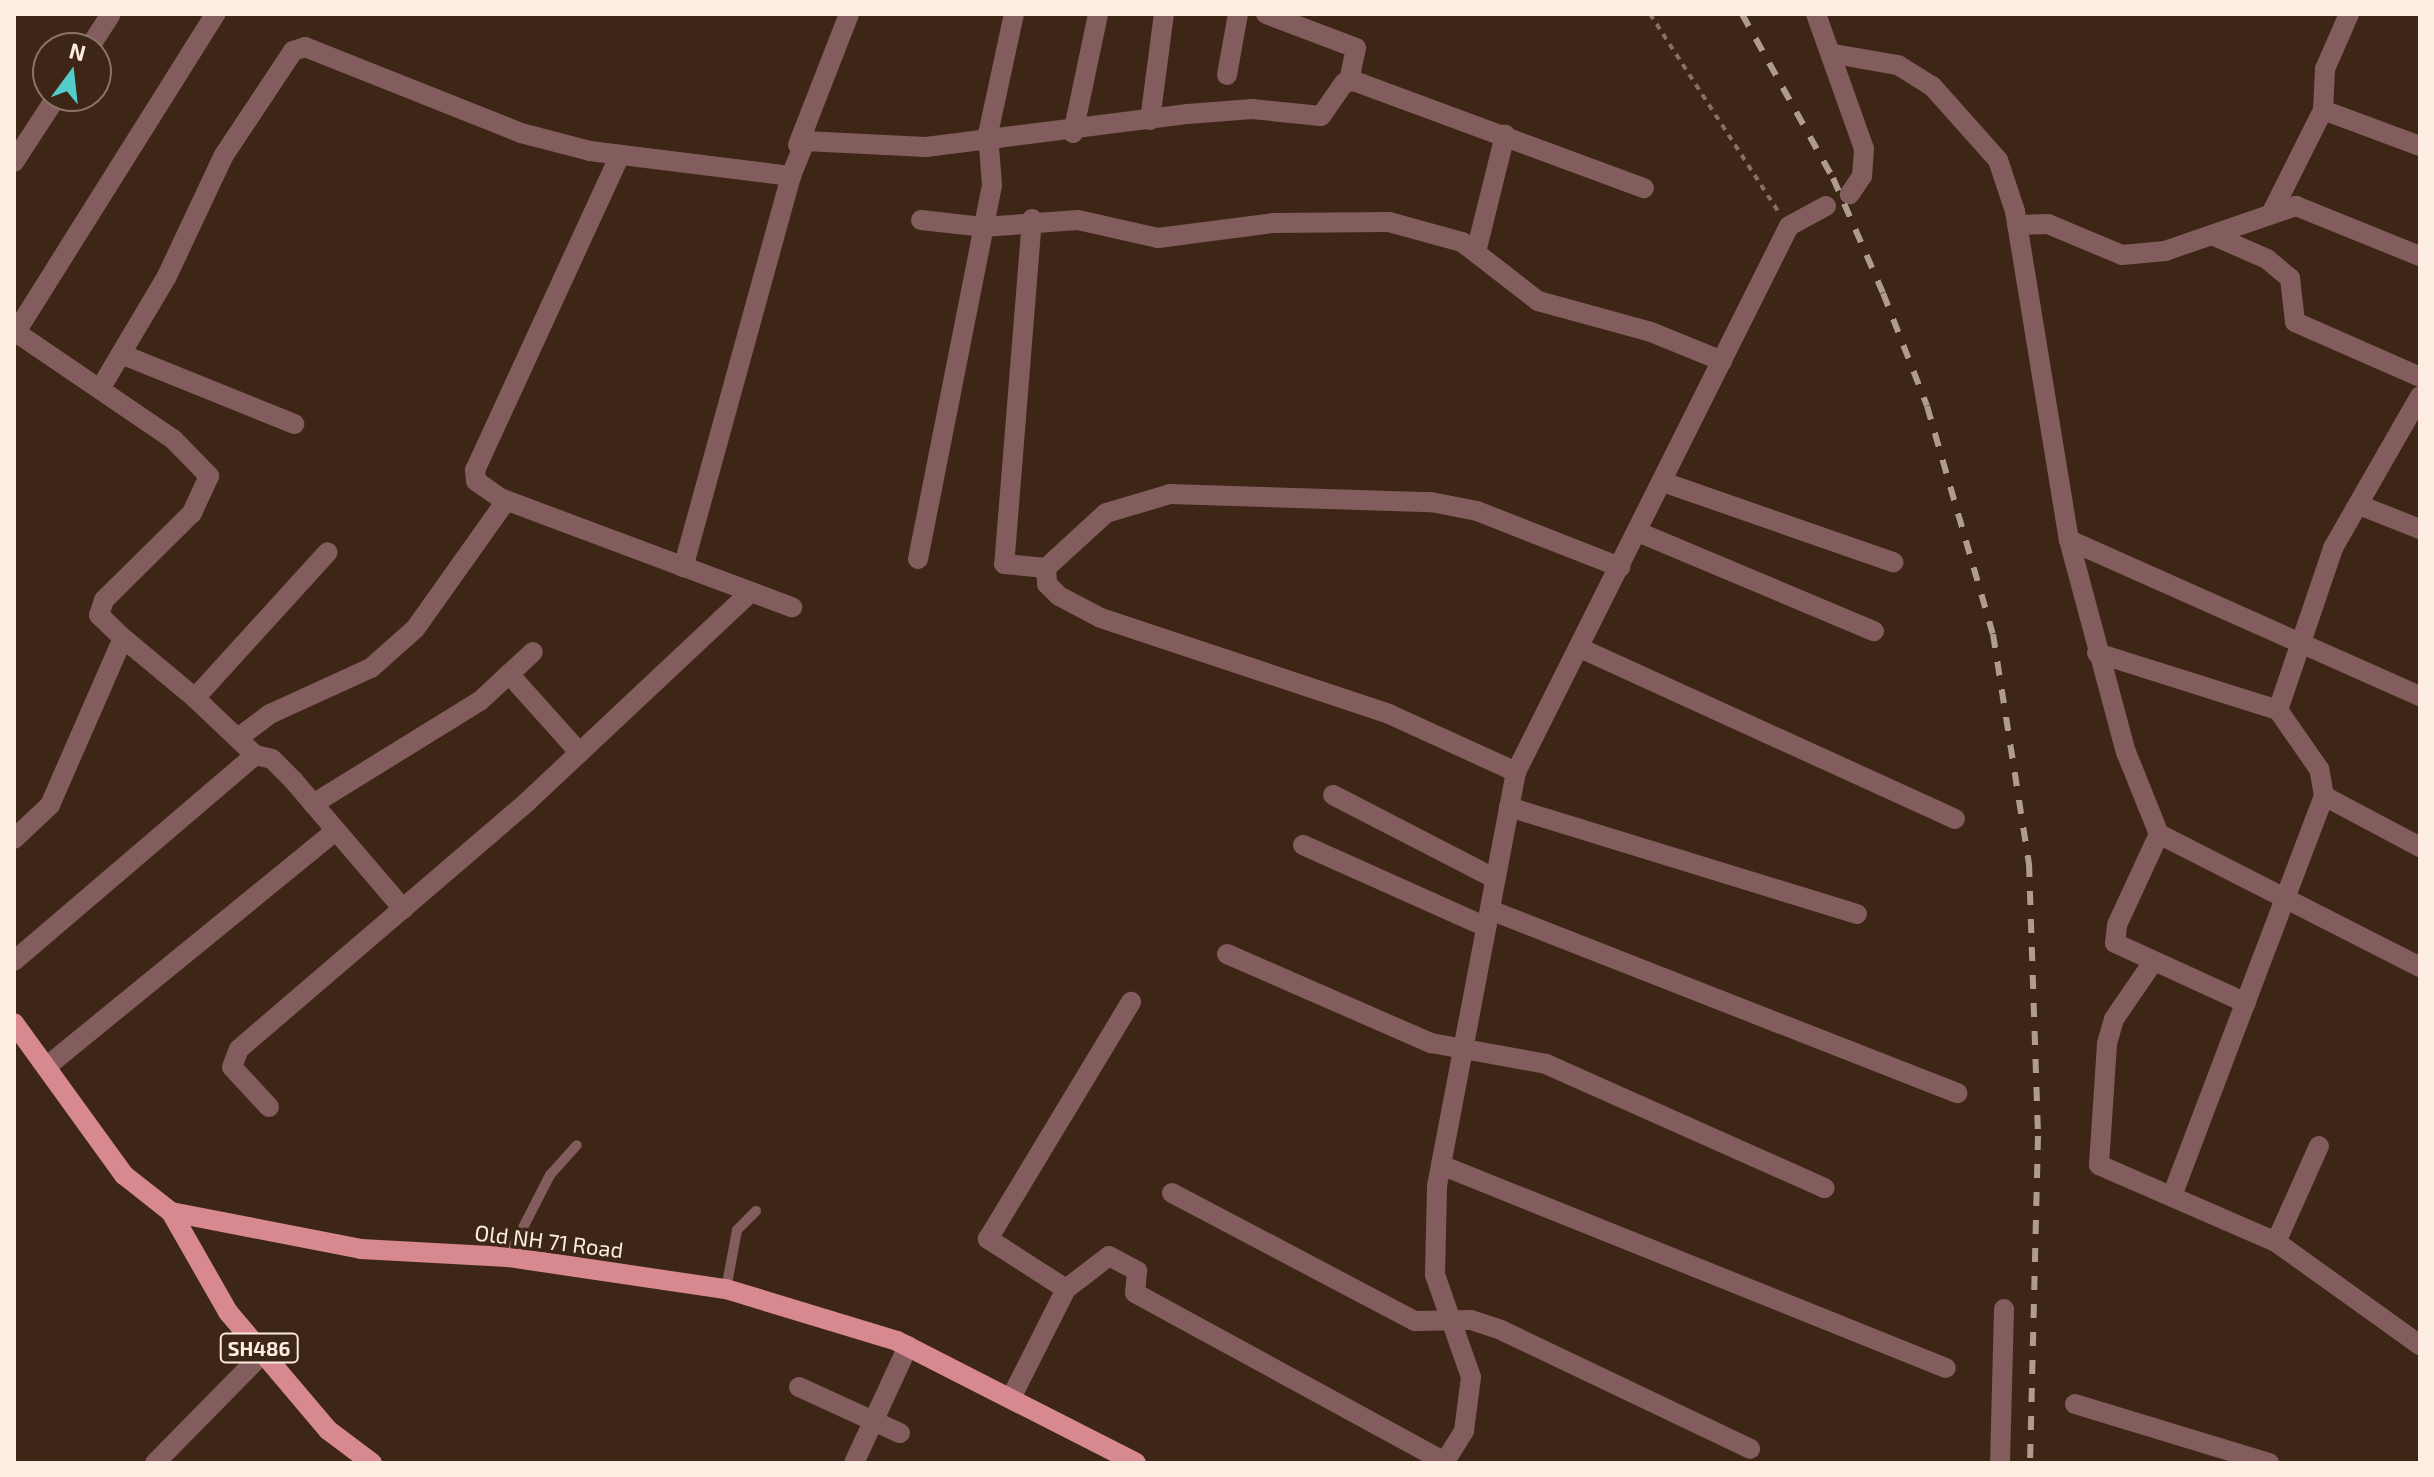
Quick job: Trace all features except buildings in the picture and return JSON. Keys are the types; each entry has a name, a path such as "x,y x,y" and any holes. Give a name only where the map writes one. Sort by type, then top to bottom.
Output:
{"main road":[{"name":"Old NH 71 Road","path":"14,1023 124,1175 171,1212 361,1249 508,1257 726,1289 908,1346 1136,1463"},
{"name":"SH486","path":"171,1212 181,1241 263,1353 328,1430 372,1463"}],"street":[{"path":"99,32 111,14"},
{"path":"215,14 15,333 199,459 209,476 192,513 104,600 99,615 255,755 272,759 403,909"},
{"path":"683,567 798,145 849,14"},
{"path":"918,559 992,185 988,134 1014,14"},
{"path":"1073,133 1098,14"},
{"path":"1150,120 1164,14"},
{"path":"1227,75 1238,14"},
{"path":"798,145 926,147 988,134 1073,133 1150,120 1252,109 1321,116 1349,81 1356,48 1266,14"},
{"path":"1816,14 1834,54 1864,149 1862,176 1850,194"},
{"path":"2273,210 2323,110 2325,69 2349,14"},
{"path":"100,389 224,155 293,51 334,53 521,133 620,155 791,176"},
{"path":"1834,54 1898,65 1932,86 1998,160 2017,225 2069,540 2097,653 2159,834 2117,925 2115,943 2151,965 2246,1003"},
{"path":"1349,81 1505,135 1644,188"},
{"path":"2323,110 2420,146"},
{"path":"14,162 47,112"},
{"path":"1476,252 1505,135"},
{"path":"620,155 475,470 476,481 506,501 792,607"},
{"path":"1011,1398 1066,1289 1109,1256 1128,1263 1137,1271 1135,1293 1444,1462 1464,1431 1471,1377 1435,1275 1441,1165 1516,772 1789,226 1826,206"},
{"path":"2017,225 2048,224 2122,255 2212,235 2273,210 2296,206 2420,256"},
{"path":"921,220 983,227 1032,219 1078,220 1158,238 1342,218 1427,229 1476,252 1538,301 1651,332 1722,361"},
{"path":"1032,219 999,560 1046,568"},
{"path":"2212,235 2267,259 2290,278 2295,322 2420,377"},
{"path":"121,354 294,424"},
{"path":"2278,710 2333,548 2420,396"},
{"path":"1663,482 1893,562"},
{"path":"1046,568 1106,513 1170,494 1431,502 1477,511 1620,567"},
{"path":"238,738 270,714 371,668 404,638 506,501"},
{"path":"2359,505 2420,529"},
{"path":"1638,532 1874,631"},
{"path":"2069,540 2420,696"},
{"path":"195,698 328,552"},
{"path":"1046,568 1047,584 1059,596 1101,618 1389,714 1516,772"},
{"path":"269,1107 232,1067 239,1049 580,753 751,592"},
{"path":"14,839 50,805 123,638"},
{"path":"1580,648 1955,819"},
{"path":"313,804 480,701 533,652"},
{"path":"2097,653 2278,710 2319,769 2324,796 2172,1196"},
{"path":"509,674 580,753"},
{"path":"14,961 255,755"},
{"path":"1333,795 1496,879"},
{"path":"2324,796 2420,847"},
{"path":"1509,807 1857,914"},
{"path":"46,1067 335,831"},
{"path":"2159,834 2420,967"},
{"path":"1303,845 1488,919 1957,1093"},
{"path":"1227,954 1431,1043 1546,1064 1825,1188"},
{"path":"2151,965 2114,1019 2107,1044 2099,1165 2276,1242 2420,1345"},
{"path":"1066,1289 988,1239 1131,1002"},
{"path":"2276,1242 2319,1146"},
{"path":"1441,1165 1946,1368"},
{"path":"1172,1193 1415,1321 1452,1323 1471,1320 1501,1330 1750,1449"},
{"path":"2000,1463 2004,1309"},
{"path":"854,1463 908,1346"},
{"path":"163,1460 263,1353"},
{"path":"799,1387 900,1433"},
{"path":"2075,1404 2269,1463"}],"lane":[{"path":"508,1257 550,1175 577,1145"},
{"path":"726,1289 737,1230 756,1211"}],"path":[{"path":"1650,14 1789,226"}],"railway":[{"path":"1742,14 1833,178 1883,293 1927,406 1993,634 2029,863 2038,1136 2030,1463"}]}
